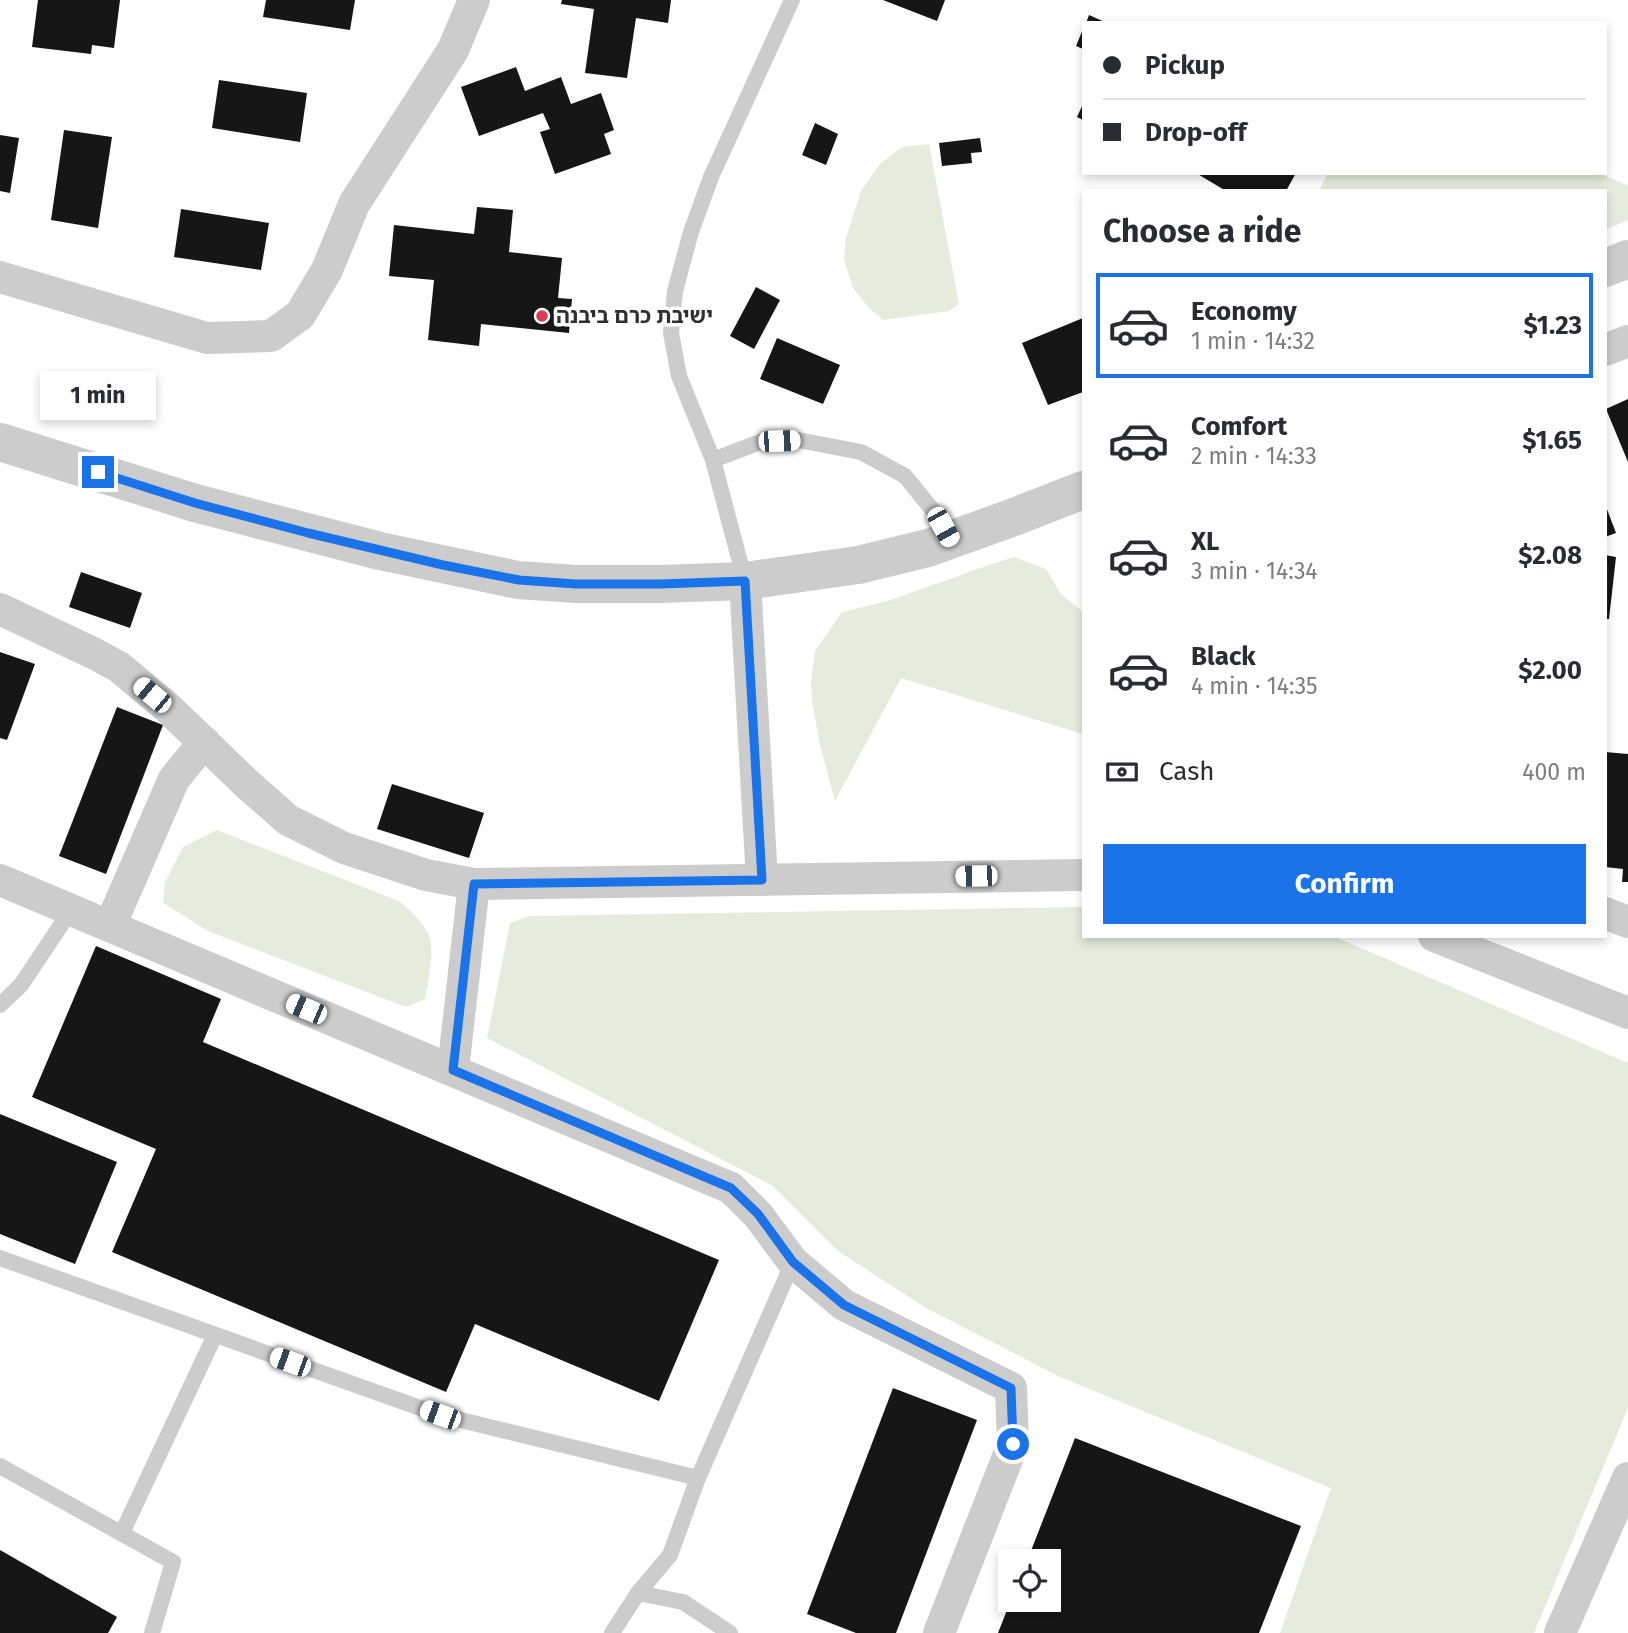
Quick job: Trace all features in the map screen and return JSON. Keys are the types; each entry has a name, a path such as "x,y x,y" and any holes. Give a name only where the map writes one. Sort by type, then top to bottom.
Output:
{"street":[{"path":"0,276 206,338 271,336 300,315 327,270 354,204 453,50 474,0"},
{"path":"1607,267 1628,258"},
{"path":"1607,350 1628,341"},
{"path":"0,442 195,503 380,551 519,580 576,584 745,581 858,565 928,548 1082,490"},
{"path":"745,581 762,880"},
{"path":"0,609 119,667 168,708 288,820 344,848 426,875 474,884 1082,875"},
{"path":"110,926 174,779 204,742"},
{"path":"0,880 731,1188 758,1214 793,1262 844,1305 1011,1388 1013,1444 939,1633"},
{"path":"453,1070 474,884"},
{"path":"1607,914 1628,922"},
{"path":"1439,938 1628,1013"},
{"path":"1560,1633 1628,1478"}],"lane":[{"path":"745,581 712,460 679,376 671,332 676,292 691,232 711,177 792,0"},
{"path":"712,460 760,442 798,440 861,452 905,477 935,513 950,540"},
{"path":"0,1005 21,985 71,910"},
{"path":"0,1258 440,1415 698,1478"},
{"path":"612,1633 638,1593 670,1555 698,1478 793,1262"},
{"path":"122,1533 215,1335"},
{"path":"0,1466 173,1562 152,1633"},
{"path":"638,1593 683,1602 730,1633"}],"shaded area":[{"path":"929,144 959,304 949,311 883,320 853,288 844,259 846,238 861,191 880,164 902,147"},
{"path":"1327,175 1604,175 1628,186 1628,220 1607,229 1607,189 1320,189"},
{"path":"1014,557 1046,569 1061,594 1082,611 1082,734 901,678 835,801 812,701 811,681 815,651 842,612 891,600"},
{"path":"217,830 399,901 421,923 430,938 431,959 425,999 406,1007 208,931 163,903 165,882 183,847"},
{"path":"1082,907 1082,938 1338,938 1628,1063 1628,1408 1534,1633 1280,1633 1331,1488 1060,1377 926,1308 838,1251 773,1186 487,1038 510,923 529,916"}],"building":[{"path":"38,0 120,0 114,48 92,45 91,54 32,47"},
{"path":"266,0 355,0 350,30 263,17"},
{"path":"562,0 671,0 668,23 636,18 627,78 585,73 594,9 561,4"},
{"path":"883,0 945,0 937,21"},
{"path":"1089,15 1102,21 1087,21"},
{"path":"1082,31 1082,49 1076,46"},
{"path":"516,67 525,91 561,77 571,104 601,93 614,130 604,134 611,154 555,174 540,132 550,129 543,113 479,136 461,87"},
{"path":"219,80 307,93 300,142 212,128"},
{"path":"1082,106 1082,120 1077,117"},
{"path":"815,123 838,134 826,165 802,155"},
{"path":"64,130 112,137 98,228 51,220"},
{"path":"0,135 19,138 10,193 0,191"},
{"path":"980,138 982,152 971,153 972,163 942,166 939,143"},
{"path":"1199,175 1295,175 1287,189 1223,189"},
{"path":"477,207 513,210 509,252 562,258 558,298 572,299 569,333 481,324 479,346 428,340 434,280 389,276 394,225 474,234"},
{"path":"181,209 269,223 261,270 174,257"},
{"path":"756,287 780,300 754,349 730,336"},
{"path":"1082,318 1082,392 1048,405 1022,343"},
{"path":"777,338 840,365 823,404 760,379"},
{"path":"1628,399 1628,462 1607,411 1607,409"},
{"path":"1607,509 1616,533 1607,536"},
{"path":"1607,555 1616,557 1607,619"},
{"path":"81,572 142,593 130,628 69,607"},
{"path":"0,652 35,664 7,740 0,738"},
{"path":"117,707 163,725 106,874 59,856"},
{"path":"1607,752 1628,754 1628,882 1622,882 1623,869 1607,867"},
{"path":"392,784 484,813 469,858 377,829"},
{"path":"96,946 221,999 203,1042 719,1260 659,1401 475,1324 446,1392 112,1252 156,1149 32,1097"},
{"path":"0,1114 117,1162 75,1264 0,1234"},
{"path":"893,1388 977,1420 896,1633 856,1633 807,1614"},
{"path":"1075,1438 1301,1526 1259,1633 998,1633 1006,1612 1061,1612 1061,1549 1032,1549"},
{"path":"0,1550 117,1617 108,1633 0,1633"}],"place":[{"name":"ישיבת כרם ביבנה","path":"542,316"}],"route":[{"path":"98,472 195,503 308,533 519,580 576,584 745,581 762,880 474,884 453,1070 731,1188 758,1214 793,1262 844,1305 1011,1388 1013,1444"}]}
